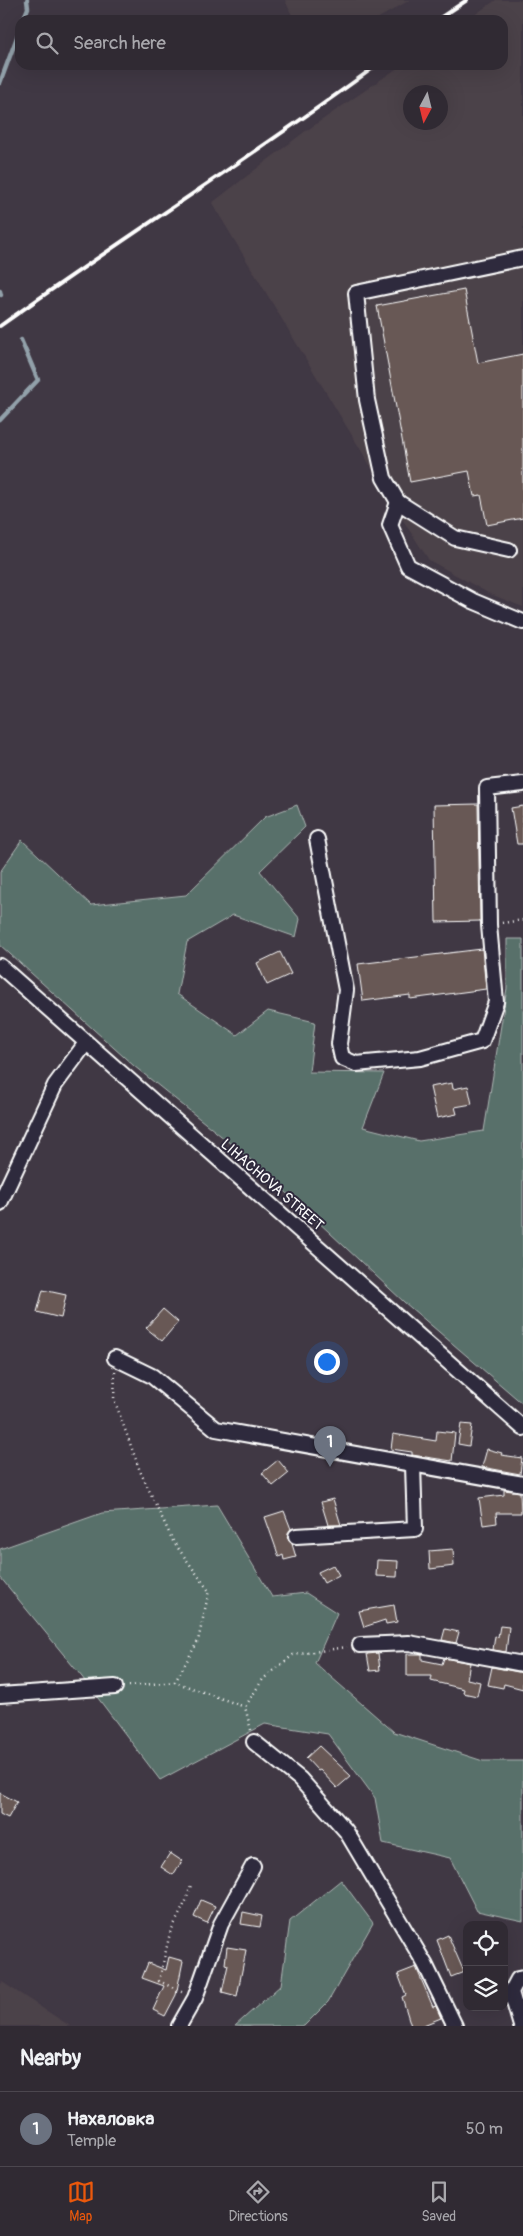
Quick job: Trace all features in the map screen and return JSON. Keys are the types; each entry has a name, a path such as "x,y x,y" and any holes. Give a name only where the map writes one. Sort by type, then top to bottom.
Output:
{"street":[{"path":"510,550 455,538 398,502 384,478 367,400 356,293 523,258"},
{"path":"398,502 390,524 408,566 473,601 523,622"},
{"path":"317,839 346,990 339,1044 342,1058 356,1064 420,1058 482,1042 496,1002 489,925 488,788 523,784"},
{"name":"LIHACHOVA STREET","path":"0,966 523,1428"},
{"path":"0,1204 55,1085 86,1043"},
{"path":"116,1358 152,1376 216,1429 523,1484"},
{"path":"296,1536 415,1529 413,1465"},
{"path":"360,1645 409,1644 523,1664"},
{"path":"0,1695 115,1687"},
{"path":"254,1742 300,1779 346,1831 425,1964 455,2026"},
{"path":"179,2026 195,1998 221,1924 253,1866"},
{"path":"521,2026 511,1992 518,1979 523,1978"}],"path":[{"path":"489,925 523,920"},
{"path":"116,1358 114,1399 140,1471 173,1541 209,1591 198,1641 175,1682"},
{"path":"254,1742 245,1707 263,1679 292,1655 360,1645"},
{"path":"115,1687 175,1682 245,1707"},
{"path":"191,1885 186,1901 170,1933 159,1981 195,1998"}],"shaded area":[{"path":"285,0 410,0 384,15 292,15"},
{"path":"496,0 523,0 523,607 488,593 429,560 212,203 303,133 395,70 508,70 508,15 474,15"},
{"path":"2,1982 70,2026 0,2026 0,1986"}],"green space":[{"path":"297,805 305,827 260,871 300,919 296,937 233,915 187,942 177,994 237,1035 268,1011 315,1022 309,1072 384,1073 363,1127 419,1141 484,1131 507,988 507,939 523,939 523,1404 404,1302 256,1164 134,1066 0,945 0,872 22,840 91,905 186,895 265,817"},
{"path":"217,1505 272,1597 306,1593 337,1613 315,1663 394,1732 483,1761 523,1761 523,1921 477,1911 450,1858 383,1843 375,1798 328,1734 265,1724 160,1780 82,1677 0,1577 0,1549 102,1513"},
{"path":"341,1880 373,1923 328,2002 304,2026 235,2026 281,1985 290,1921"}],"building":[{"path":"464,290 478,363 523,354 523,518 487,525 481,495 474,496 469,471 410,482 377,306"},
{"path":"478,804 480,921 436,922 434,805"},
{"path":"523,806 523,844 517,844 511,808"},
{"path":"482,949 486,989 410,999 410,995 363,1001 358,964"},
{"path":"280,952 291,974 267,985 257,963"},
{"path":"452,1083 453,1089 468,1086 472,1104 455,1107 457,1114 437,1118 430,1087"},
{"path":"43,1290 66,1295 61,1318 37,1312"},
{"path":"163,1309 178,1322 162,1341 146,1328"},
{"path":"461,1424 472,1425 469,1446 458,1444"},
{"path":"437,1431 455,1433 452,1461 412,1455 412,1452 391,1449 393,1434 436,1441"},
{"path":"487,1449 502,1453 501,1455 522,1458 520,1474 482,1467"},
{"path":"278,1460 289,1473 273,1486 262,1473"},
{"path":"504,1490 520,1492 521,1513 496,1513 497,1523 483,1525 479,1498 504,1495"},
{"path":"333,1499 341,1525 328,1525 321,1502"},
{"path":"284,1511 291,1529 287,1537 292,1544 296,1557 284,1560 283,1555 279,1557 265,1517"},
{"path":"453,1549 454,1566 430,1569 429,1551"},
{"path":"377,1560 398,1561 397,1577 376,1576"},
{"path":"333,1565 339,1575 324,1583 318,1572"},
{"path":"394,1605 397,1622 386,1624 385,1620 364,1627 359,1611"},
{"path":"500,1626 509,1627 506,1652 493,1650 495,1636 498,1637"},
{"path":"445,1629 459,1632 456,1643 442,1640"},
{"path":"378,1653 380,1670 370,1671 367,1654"},
{"path":"407,1654 422,1654 422,1660 442,1664 444,1658 470,1663 467,1679 480,1682 477,1696 463,1693 464,1689 431,1681 432,1676 407,1676"},
{"path":"492,1667 523,1673 523,1689 504,1684 503,1688 488,1685"},
{"path":"319,1746 351,1776 337,1788 306,1758"},
{"path":"0,1793 17,1802 8,1818 0,1814"},
{"path":"170,1853 182,1861 173,1875 161,1867"},
{"path":"201,1900 215,1906 207,1923 194,1917"},
{"path":"243,1912 262,1916 260,1927 241,1924"},
{"path":"448,1935 463,1972 451,1977 437,1940"},
{"path":"227,1947 246,1950 237,1996 222,1992 228,1965 225,1964"},
{"path":"169,1957 183,1961 176,1995 165,2016 153,2010 164,1986 142,1978 148,1963 166,1970"},
{"path":"416,1967 433,2007 436,2006 441,2018 421,2026 411,2026 402,1997 406,1995 398,1974"}],"waterway":[{"path":"25,15 28,8 27,0"},
{"path":"0,83 15,42"},
{"path":"0,291 1,295"},
{"path":"0,420 38,380 21,340"}],"railway":[{"path":"444,15 467,0"},
{"path":"0,326 284,132 370,70"}],"place":[{"name":"Нахаловка","path":"330,1467"}]}
